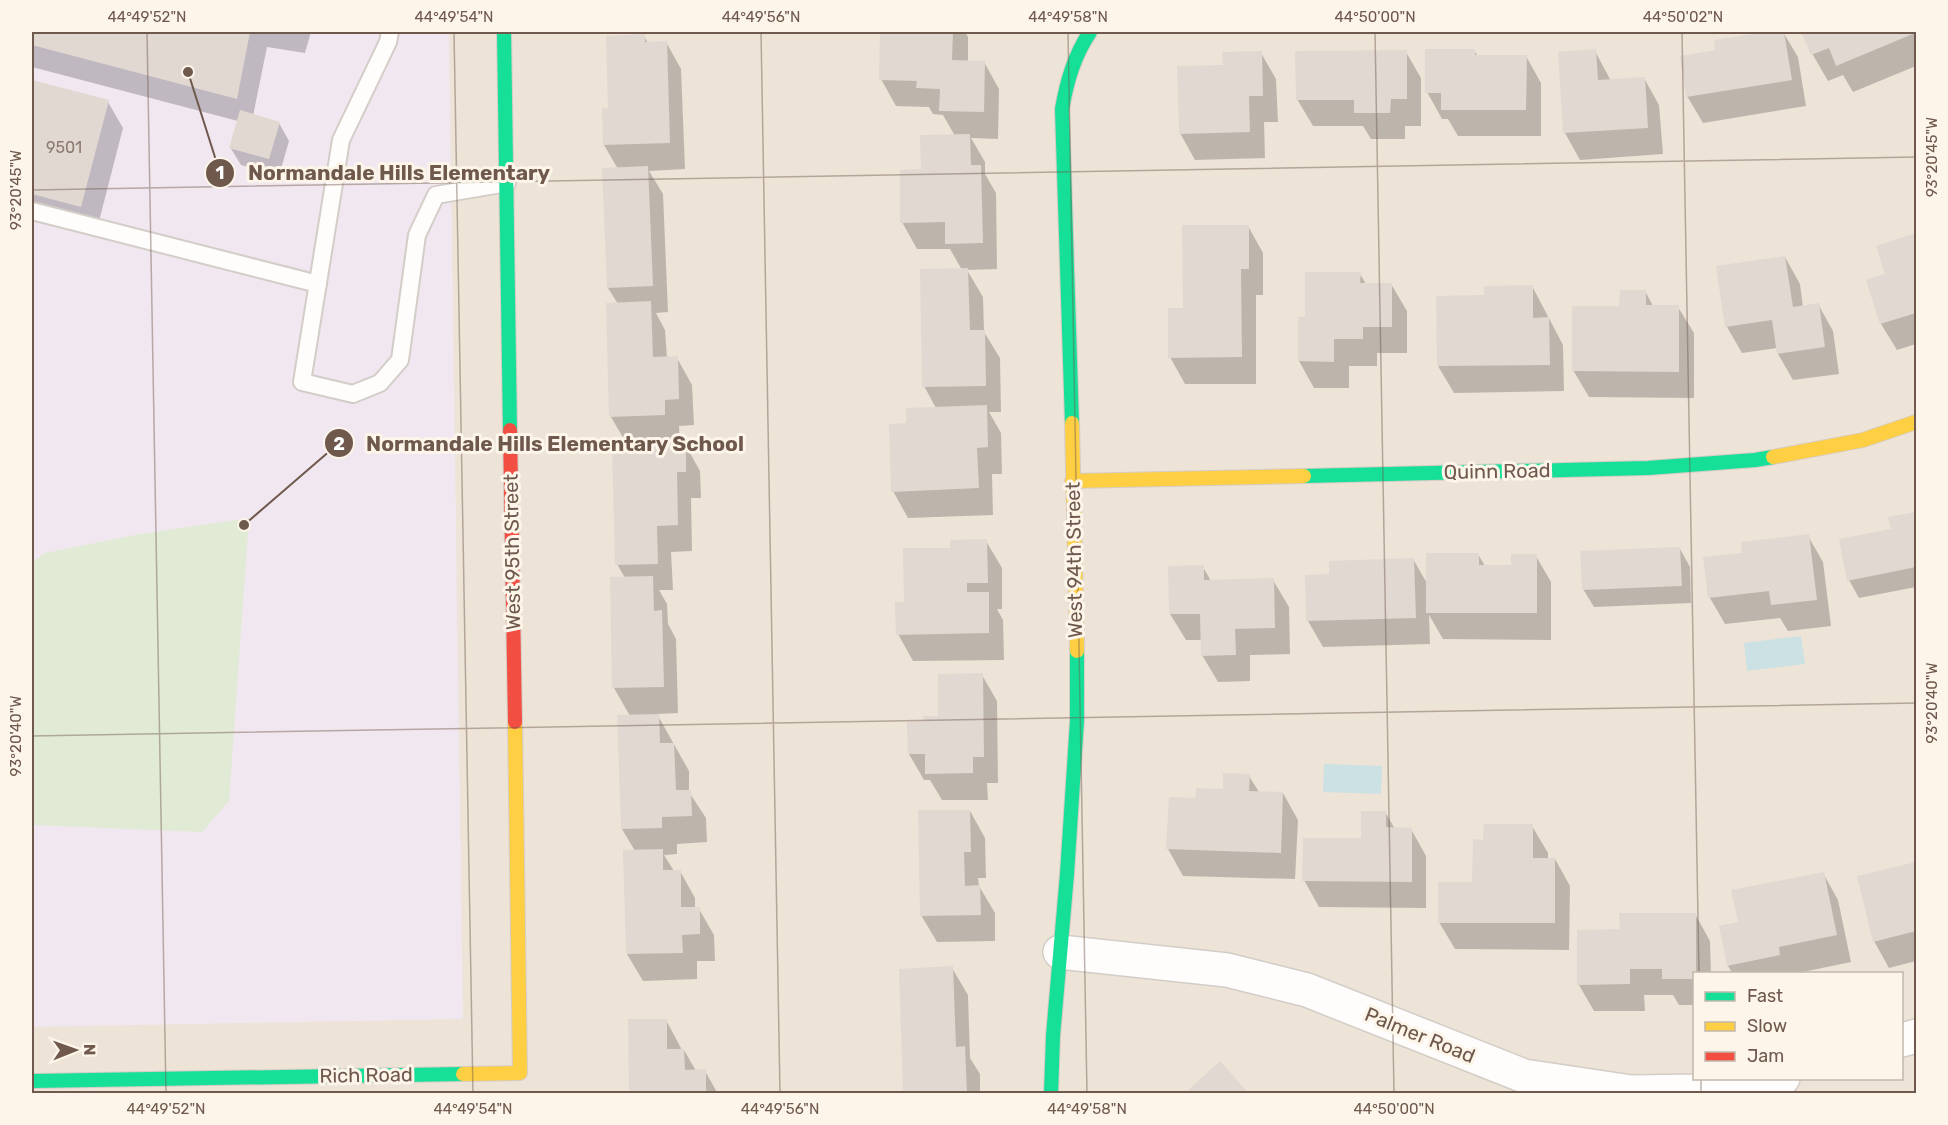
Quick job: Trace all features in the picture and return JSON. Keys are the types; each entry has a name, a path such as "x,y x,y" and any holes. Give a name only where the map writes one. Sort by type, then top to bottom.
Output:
{"street":[{"name":"West 95th Street","path":"504,32 520,1073"},
{"name":"West 94th Street","path":"1052,1094 1053,1036 1077,721 1076,568 1062,109 1068,76 1080,46 1090,32"},
{"name":"Quinn Road","path":"1072,481 1672,466 1755,460 1863,440 1917,422"},
{"name":"Palmer Road","path":"1060,952 1227,970 1307,990 1524,1076 1631,1092 1699,1091 1764,1084 1777,1080"},
{"name":"Rich Road","path":"32,1081 520,1073"}],"lane":[{"path":"390,32 388,42 341,140 302,382 353,394 380,383 400,360 417,235 436,195 507,183"},
{"path":"32,211 318,284"}],"shaded area":[{"path":"32,32 1916,32 1916,1093 32,1093"},
{"path":"32,32 449,32 463,1019 32,1027"},
{"path":"1801,636 1805,664 1747,671 1744,643"},
{"path":"1324,764 1382,766 1381,794 1323,792"}],"green space":[{"path":"249,518 229,801 202,832 32,825 32,563 45,553 140,534"}],"building":[{"path":"32,32 250,32 237,99 32,45"},
{"path":"880,32 953,32 952,60 985,61 984,112 939,111 940,89 916,88 917,81 879,80"},
{"path":"1767,32 1784,32 1792,80 1686,97 1680,56 1715,50 1714,40"},
{"path":"1801,32 1915,33 1836,66 1829,48 1811,55"},
{"path":"645,34 645,42 667,41 670,143 603,145 602,108 608,108 606,36"},
{"path":"1425,49 1475,49 1475,55 1527,55 1526,110 1441,110 1441,93 1425,93"},
{"path":"1596,49 1598,80 1645,77 1648,128 1563,133 1558,52"},
{"path":"1407,50 1407,99 1391,99 1390,113 1354,113 1354,100 1296,100 1295,51"},
{"path":"1262,51 1263,96 1249,96 1250,132 1179,134 1177,66 1223,65 1222,52"},
{"path":"32,80 109,100 81,207 32,194"},
{"path":"240,110 280,122 269,159 229,148"},
{"path":"970,134 971,165 981,165 983,243 945,244 945,222 900,223 900,170 921,169 920,135"},
{"path":"648,166 653,286 607,288 602,168"},
{"path":"1182,225 1249,225 1249,269 1241,269 1242,357 1168,358 1168,308 1183,308"},
{"path":"1916,233 1916,313 1880,324 1866,280 1885,274 1876,246"},
{"path":"1785,256 1793,307 1819,303 1825,347 1777,354 1772,320 1725,327 1716,266"},
{"path":"968,268 970,330 985,330 986,386 922,387 920,269"},
{"path":"1305,272 1361,272 1360,283 1392,283 1392,327 1363,327 1363,339 1334,339 1334,362 1298,361 1298,317 1305,317"},
{"path":"1533,285 1533,318 1549,317 1550,365 1437,366 1436,296 1484,295 1484,286"},
{"path":"1620,290 1646,290 1646,305 1679,305 1679,372 1572,371 1572,306 1619,306"},
{"path":"651,301 653,357 678,356 679,399 665,400 665,415 609,417 606,303"},
{"path":"987,405 988,447 977,448 979,488 891,492 889,424 906,423 906,408"},
{"path":"686,443 686,472 677,472 678,525 657,526 658,564 615,565 612,445"},
{"path":"1916,512 1916,567 1847,581 1839,539 1891,529 1888,517"},
{"path":"1809,534 1817,600 1771,605 1769,591 1708,598 1703,557 1742,553 1741,542"},
{"path":"987,539 988,583 967,583 967,592 989,592 989,633 896,635 895,602 904,602 903,548 950,548 950,540"},
{"path":"1680,547 1682,586 1582,590 1580,551"},
{"path":"1426,553 1479,553 1479,565 1511,565 1511,554 1537,554 1537,613 1426,613"},
{"path":"1414,558 1416,618 1306,621 1305,575 1329,574 1329,561"},
{"path":"1204,565 1204,580 1274,578 1275,628 1235,629 1236,655 1201,656 1200,614 1169,614 1168,566"},
{"path":"653,576 654,611 662,610 664,687 612,688 610,577"},
{"path":"983,673 984,757 973,757 973,773 925,774 925,754 908,754 907,722 924,721 923,716 938,716 938,674"},
{"path":"659,714 660,743 674,743 676,790 691,790 692,816 662,817 662,828 621,829 617,715"},
{"path":"1223,773 1250,774 1249,791 1283,792 1281,853 1166,849 1169,797 1195,798 1196,788 1223,789"},
{"path":"918,810 970,810 971,852 964,852 965,886 980,885 981,915 920,916"},
{"path":"1361,811 1386,811 1386,827 1412,828 1412,882 1302,881 1303,838 1361,838"},
{"path":"1484,824 1533,824 1533,858 1555,858 1555,923 1438,923 1438,882 1472,882 1473,839 1483,840"},
{"path":"663,849 663,870 681,870 681,907 700,907 700,934 682,935 683,953 626,954 623,850"},
{"path":"1916,862 1916,931 1873,942 1857,876"},
{"path":"1824,872 1837,935 1779,947 1780,955 1727,966 1719,926 1738,922 1731,890"},
{"path":"1619,913 1696,913 1696,972 1693,972 1693,979 1662,979 1662,969 1630,969 1630,984 1577,985 1577,930 1620,929"},
{"path":"953,966 956,1047 965,1046 967,1094 903,1094 899,969"},
{"path":"628,1019 667,1019 667,1049 684,1049 685,1070 706,1069 706,1094 629,1094"},
{"path":"1220,1061 1249,1094 1184,1094"}],"traffic: fast":[{"path":"504,32 510,430"},
{"path":"1072,423 1062,109 1072,69 1090,32"},
{"path":"1304,476 1648,468 1773,457"},
{"path":"1051,1094 1053,1036 1077,721 1077,651"},
{"path":"32,1081 463,1074"}],"traffic: slow":[{"path":"1773,457 1863,440 1916,422"},
{"path":"1072,423 1077,651"},
{"path":"1072,481 1304,476"},
{"path":"463,1074 520,1073 515,722"}],"traffic: jam":[{"path":"510,430 515,722"}],"place":[{"name":"Normandale Hills Elementary","path":"188,72"},
{"name":"Normandale Hills Elementary School","path":"244,525"}]}
